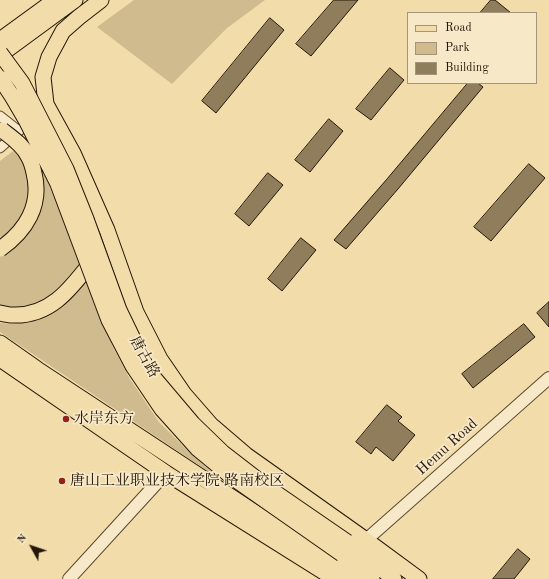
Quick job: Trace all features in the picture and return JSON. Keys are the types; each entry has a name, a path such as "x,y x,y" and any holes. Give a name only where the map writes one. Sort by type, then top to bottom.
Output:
{"main road":[{"path":"0,40 54,0"},
{"path":"0,54 75,0"},
{"path":"101,0 63,32 49,57 43,77 46,104 73,153 107,230 136,312 160,359 184,394 211,425 246,455 419,579"},
{"name":"唐古路","path":"0,54 22,83 66,169 119,310 149,372 193,424 223,453 267,487 340,560 356,579"},
{"path":"0,78 26,120 58,184 109,320 132,366 162,409 198,449 340,560"},
{"path":"0,129 16,141 28,155 36,182 36,201 32,213 25,226 9,243 0,249"},
{"path":"0,313 12,315 29,313 44,309 59,299 75,283 93,260 107,230"},
{"name":"唐古路","path":"0,343 37,369 340,560 394,579"},
{"path":"0,360 166,472 340,560 372,579"}],"street":[{"path":"0,148 46,104"},
{"path":"0,116 19,131"},
{"name":"Hemu Road","path":"366,540 549,378"},
{"path":"69,579 166,472"}],"green space":[{"path":"134,0 265,0 227,28 172,84 97,27"},
{"path":"13,151 31,151 47,181 68,228 81,269 56,295 31,309 0,309 0,161"},
{"path":"86,282 112,345 130,379 159,422 191,454 221,480 0,332 0,323 12,324 35,320 56,309 70,299"}],"building":[{"path":"334,0 358,0 311,56 296,44"},
{"path":"491,0 495,0 510,12 481,12"},
{"path":"270,18 284,30 216,113 202,101"},
{"path":"390,68 404,80 371,120 356,109"},
{"path":"467,84 479,84 483,87 346,249 334,240"},
{"path":"329,119 343,131 310,172 295,160"},
{"path":"529,164 545,178 491,241 474,227"},
{"path":"268,173 283,185 249,226 235,214"},
{"path":"301,238 316,250 282,291 268,279"},
{"path":"549,302 549,327 537,313"},
{"path":"524,324 535,337 473,388 462,374"},
{"path":"387,405 402,417 398,421 415,435 393,461 376,447 371,454 356,442"},
{"path":"518,549 530,559 514,579 493,579"}],"place":[{"name":"水岸东方","path":"66,419"},
{"name":"唐山工业职业技术学院 路南校区","path":"62,481"}]}
